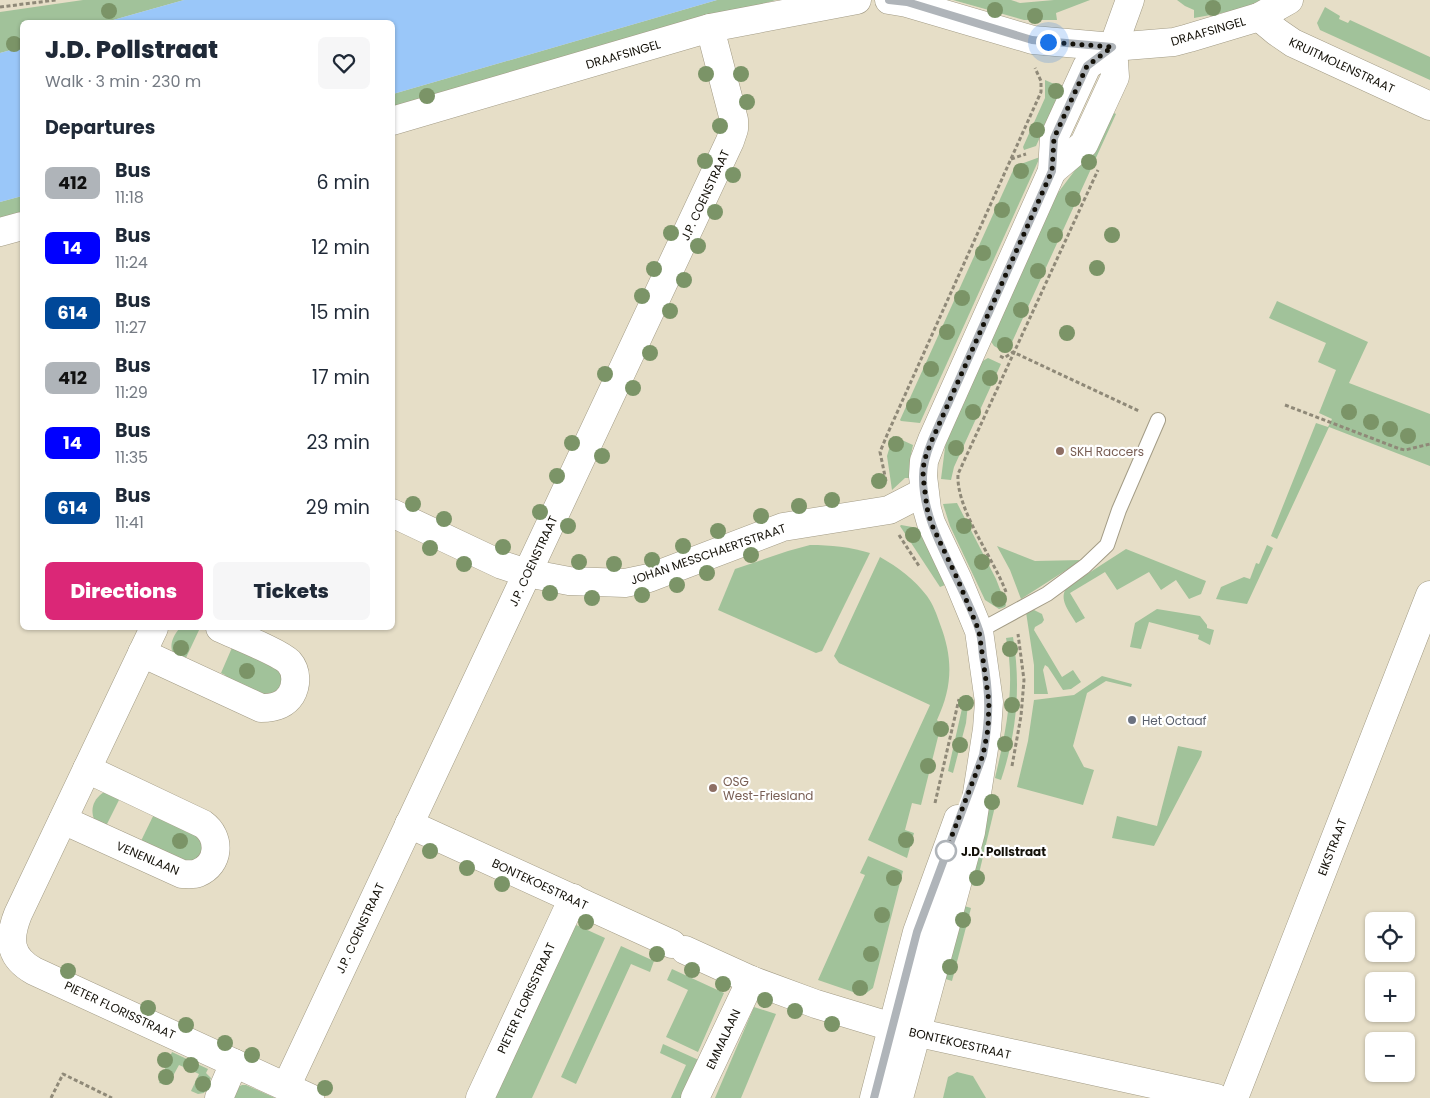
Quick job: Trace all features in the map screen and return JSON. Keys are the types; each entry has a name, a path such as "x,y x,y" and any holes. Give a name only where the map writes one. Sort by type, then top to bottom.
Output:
{"street":[{"name":"DRAAFSINGEL","path":"395,120 710,28 857,0"},
{"name":"DRAAFSINGEL","path":"889,0 907,2 1032,40 1112,47 1174,42 1259,16 1289,0"},
{"path":"874,1098 904,1030 971,832 988,729 989,702 979,631 958,580 931,523 924,492 924,461 1052,171 1084,144 1115,77 1112,47 1130,0"},
{"name":"KRUITMOLENSTRAAT","path":"1259,16 1277,32 1294,43 1430,106"},
{"name":"J.P. COENSTRAAT","path":"298,1092 409,824 730,141 734,129 734,120 710,28"},
{"path":"0,232 20,227"},
{"name":"JOHAN MESSCHAERTSTRAAT","path":"395,514 502,565 527,573 569,581 625,583 649,578 747,539 783,527 890,510 924,492"},
{"name":"EIKSTRAAT","path":"1234,1098 1430,595"},
{"path":"63,820 153,630"},
{"path":"142,653 261,708 271,708 285,702 295,684 295,675 289,662 283,657 224,630"},
{"name":"VENENLAAN","path":"63,820 182,874 199,872 211,862 214,856 216,841 214,834 203,824 87,769"},
{"name":"PIETER FLORISSTRAAT","path":"63,820 13,927 11,938 13,948 23,965 298,1092"},
{"name":"BONTEKOESTRAAT","path":"409,824 751,980 816,1004 904,1030 1216,1098"},
{"name":"PIETER FLORISSTRAAT","path":"480,1098 572,898"},
{"name":"EMMALAAN","path":"695,1098 751,980"},
{"path":"899,1098 904,1030"},
{"path":"219,1098 234,1063"}],"lane":[{"path":"979,631 1047,594 1085,566 1107,545 1118,510 1158,420"}],"path":[{"path":"0,7 56,0"},
{"path":"880,452 894,417 1041,92 1038,73"},
{"path":"957,487 958,474 1100,165"},
{"path":"975,345 1004,358 1013,352"},
{"path":"1013,352 1158,420"},
{"path":"1286,405 1400,450 1430,444"},
{"path":"890,510 893,526 920,568"},
{"path":"934,805 960,699"},
{"path":"51,1098 63,1074 112,1098"}],"green space":[{"path":"83,0 184,0 113,20 20,20 20,48 0,53 0,12"},
{"path":"717,0 776,0 395,107 395,93"},
{"path":"953,0 1011,0 1020,3 1054,0 1090,0 1056,13 1057,20 1024,20"},
{"path":"1177,0 1262,0 1238,10 1194,18 1194,10"},
{"path":"1325,7 1340,16 1339,19 1348,23 1350,20 1430,57 1430,80 1320,30 1317,23"},
{"path":"1045,80 1061,87 1060,93 1036,146 1024,150 1023,147 1045,98"},
{"path":"1108,110 1116,114 1007,353 994,346 990,340 1054,198 1088,153"},
{"path":"1040,157 920,423 901,421 1015,166"},
{"path":"20,197 20,214 0,219 0,202"},
{"path":"1277,301 1368,342 1349,383 1430,414 1430,466 1329,427 1277,539 1271,536 1316,423 1328,427 1332,419 1319,413 1336,370 1318,362 1326,343 1269,318"},
{"path":"988,358 1001,364 954,467 951,480 941,479 946,440 979,363"},
{"path":"893,436 913,445 909,478 905,478 892,490 887,456"},
{"path":"957,503 996,579 1006,605 1005,607 999,609 985,600 950,526 943,504"},
{"path":"901,525 918,528 945,585 940,587"},
{"path":"810,545 855,549 870,553 822,651 816,653 718,610 735,569"},
{"path":"1267,545 1273,548 1247,604 1216,599 1221,587 1244,577 1250,579 1256,563 1259,564"},
{"path":"997,546 1035,561 1082,560 1021,599 1010,570"},
{"path":"1126,549 1206,581 1201,594 1189,599 1176,580 1161,590 1149,572 1117,590 1105,572 1070,593 1085,618 1076,623 1064,600 1067,587"},
{"path":"880,557 906,574 929,599 944,636 949,660 946,695 937,720 941,725 921,805 912,803 905,830 914,833 907,858 868,840 930,705 839,663 834,656"},
{"path":"1157,609 1200,616 1207,625 1207,628 1214,630 1210,645 1198,639 1199,635 1149,622 1141,649 1130,647 1135,623"},
{"path":"1034,610 1042,614 1044,620 1034,630 1062,677 1073,670 1081,682 1071,689 1063,690 1045,665 1043,670 1048,694 1034,694 1034,665 1026,612"},
{"path":"178,630 199,630 184,662 172,651 172,644"},
{"path":"1013,637 1017,673 1016,709 1011,745 1001,780 995,778 1006,726 1010,691 1009,656 1006,638"},
{"path":"234,643 287,667 275,702 227,679 221,673"},
{"path":"1102,676 1132,684 1131,687 1106,681 1087,693 1073,746 1084,767 1094,770 1083,805 1017,787 1028,741 1034,700 1074,695"},
{"path":"965,695 969,695 966,723 953,773 948,771"},
{"path":"1178,746 1202,751 1201,756 1154,846 1112,838 1117,816 1157,826"},
{"path":"109,789 122,794 105,828 96,824 93,808 96,799"},
{"path":"991,796 997,798 976,886 967,884"},
{"path":"156,810 206,831 198,868 140,843"},
{"path":"868,856 903,871 873,988 865,994 856,993 818,980 865,875 860,873"},
{"path":"961,905 971,908 952,981 939,977"},
{"path":"572,923 605,938 532,1098 492,1098"},
{"path":"621,946 654,961 650,972 631,964 576,1084 561,1077"},
{"path":"672,969 724,993 698,1052 666,1037 688,990 667,980"},
{"path":"754,1007 776,1014 741,1098 715,1098"},
{"path":"663,1044 701,1061 684,1098 671,1098 686,1065 660,1053"},
{"path":"172,1052 208,1069 206,1073 211,1078 204,1093 198,1094 191,1091 199,1074 179,1065 168,1085 159,1083"},
{"path":"957,1072 973,1076 986,1098 943,1098 948,1077"},
{"path":"242,1085 275,1098 231,1098 238,1087"}],"water":[{"path":"184,0 717,0 395,93 395,20 113,20"},
{"path":"20,48 20,197 0,202 0,53"}],"bus line":[{"name":"412","path":"874,1098 917,932 983,755 988,729 989,702 979,631 958,580 931,523 924,492 924,461 1052,171 1054,138 1087,66 1112,47 1032,40 907,2 889,0"}],"place":[{"name":"SKH Raccers","path":"1060,451"},
{"name":"Het Octaaf","path":"1132,720"},
{"name":"OSG West-Friesland","path":"713,788"},
{"name":"J.D. Pollstraat","path":"946,851"}],"route":[{"path":"946,851 983,755 988,729 989,702 979,631 958,580 931,523 924,492 924,461 1052,171 1054,138 1087,66 1112,47 1048,42"}]}
